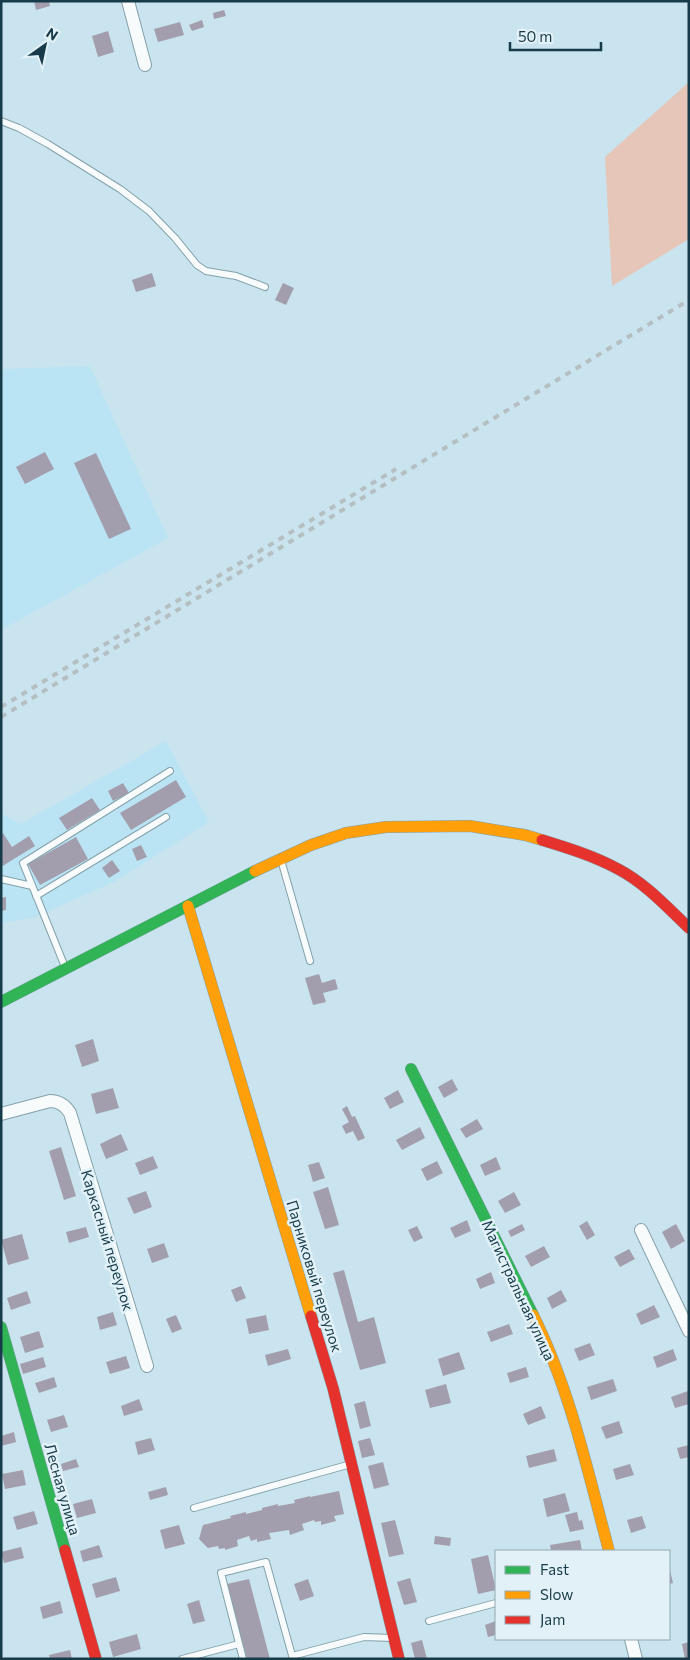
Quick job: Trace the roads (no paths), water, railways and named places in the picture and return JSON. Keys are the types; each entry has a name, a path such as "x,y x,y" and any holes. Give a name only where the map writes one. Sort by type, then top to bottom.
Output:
{"street":[{"path":"128,1 145,65"},
{"path":"1,1002 280,859 311,845 346,833 386,827 470,826 525,835 574,850 619,869 655,895 689,928"},
{"name":"Парниковый переулок","path":"188,906 333,1388 399,1659"},
{"name":"Магистральная улица","path":"411,1069 542,1334 575,1424 609,1550"},
{"name":"Каркасный переулок","path":"1,1114 50,1101 56,1101 61,1104 70,1114 147,1366"},
{"path":"641,1230 689,1331"},
{"name":"Лесная улица","path":"1,1327 96,1659"},
{"path":"631,1640 636,1659"}],"lane":[{"path":"1,120 48,144 120,189 149,211 197,265 206,271 236,276 265,287"},
{"path":"66,968 23,863 170,772"},
{"path":"36,896 166,817"},
{"path":"280,859 310,961"},
{"path":"1,879 32,886"},
{"path":"194,1508 352,1464"},
{"path":"243,1659 221,1573 266,1562 292,1657 364,1637 394,1638"},
{"path":"429,1621 495,1603"},
{"path":"182,1659 239,1644"}],"railway":[{"path":"1,717 689,300"},
{"path":"1,707 396,469"}]}
